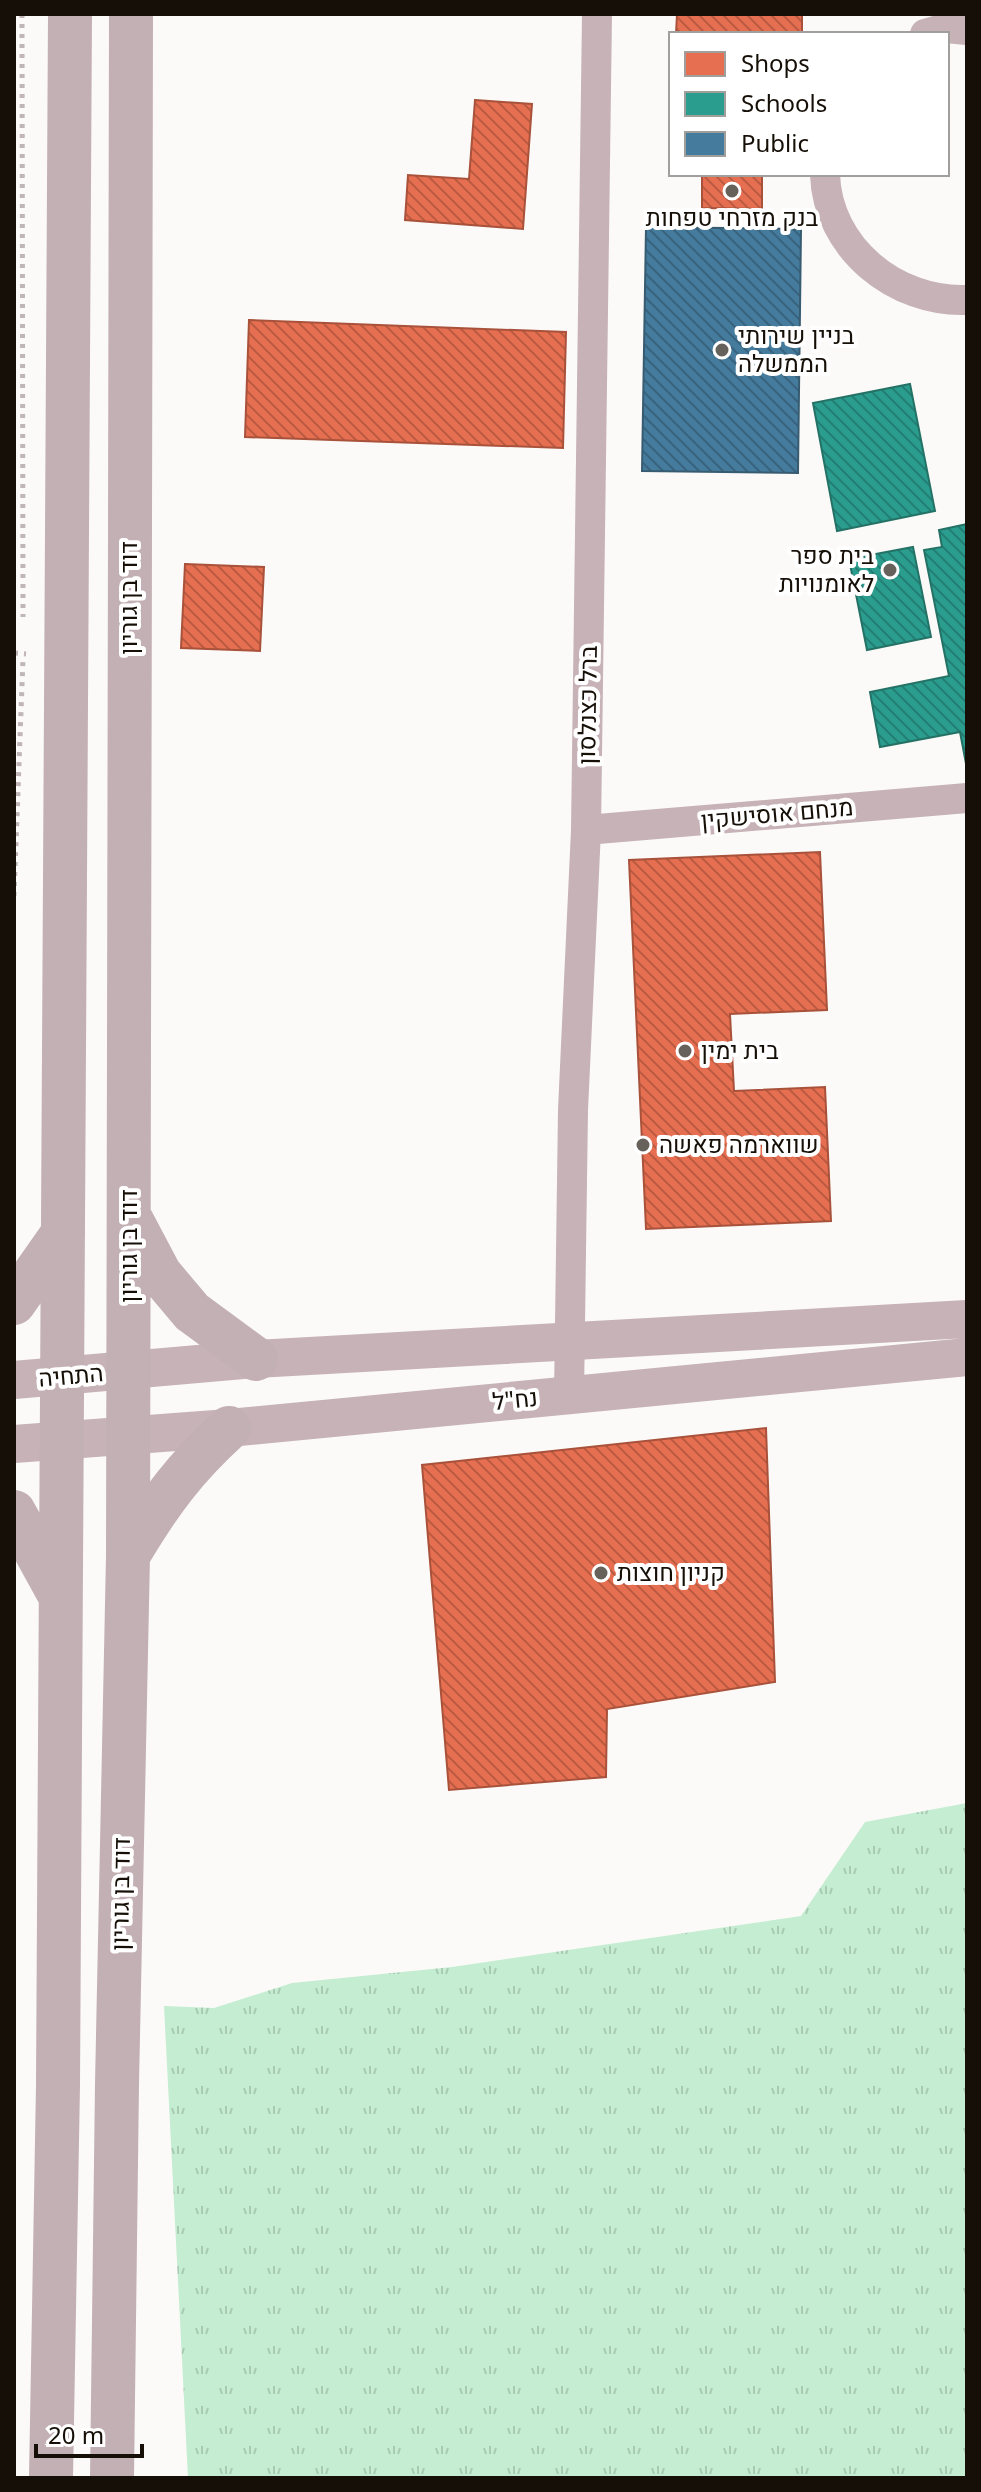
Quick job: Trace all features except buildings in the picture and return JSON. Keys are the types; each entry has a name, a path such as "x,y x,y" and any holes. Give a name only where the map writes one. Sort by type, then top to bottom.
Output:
{"main road":[{"path":"51,2478 58,2085 70,14"},
{"name":"דוד בן גוריון","path":"112,2478 128,1556 131,14"},
{"path":"129,1215 160,1274 192,1312 256,1359"},
{"path":"14,1303 63,1233"},
{"path":"128,1556 161,1501 197,1457 229,1428"},
{"path":"14,1512 61,1597"}],"street":[{"name":"ברל כצנלסון","path":"569,1395 573,1110 586,830 597,14"},
{"path":"932,32 946,28 967,30"},
{"path":"825,176 825,189 840,230 867,265 902,289 944,301 967,300"},
{"name":"מנחם אוסישקין","path":"586,830 967,798"},
{"path":"129,1371 256,1359 967,1319"},
{"name":"נח\"ל","path":"62,1441 229,1428 967,1357"},
{"name":"התחיה","path":"14,1380 129,1371"},
{"path":"14,1444 62,1441"}],"path":[{"path":"22,14 23,621"},
{"path":"14,896 23,653"}],"green space":[{"path":"967,1803 967,2478 188,2478 164,2006 214,2008 292,1983 452,1967 801,1916 865,1822"}],"place":[{"name":"בנק מזרחי טפחות","path":"732,191"},
{"name":"בניין שירותי הממשלה","path":"722,350"},
{"name":"בית ספר לאומנויות","path":"890,570"},
{"name":"בית ימין","path":"685,1051"},
{"name":"שווארמה פאשה","path":"643,1145"},
{"name":"קניון חוצות","path":"601,1573"}]}
